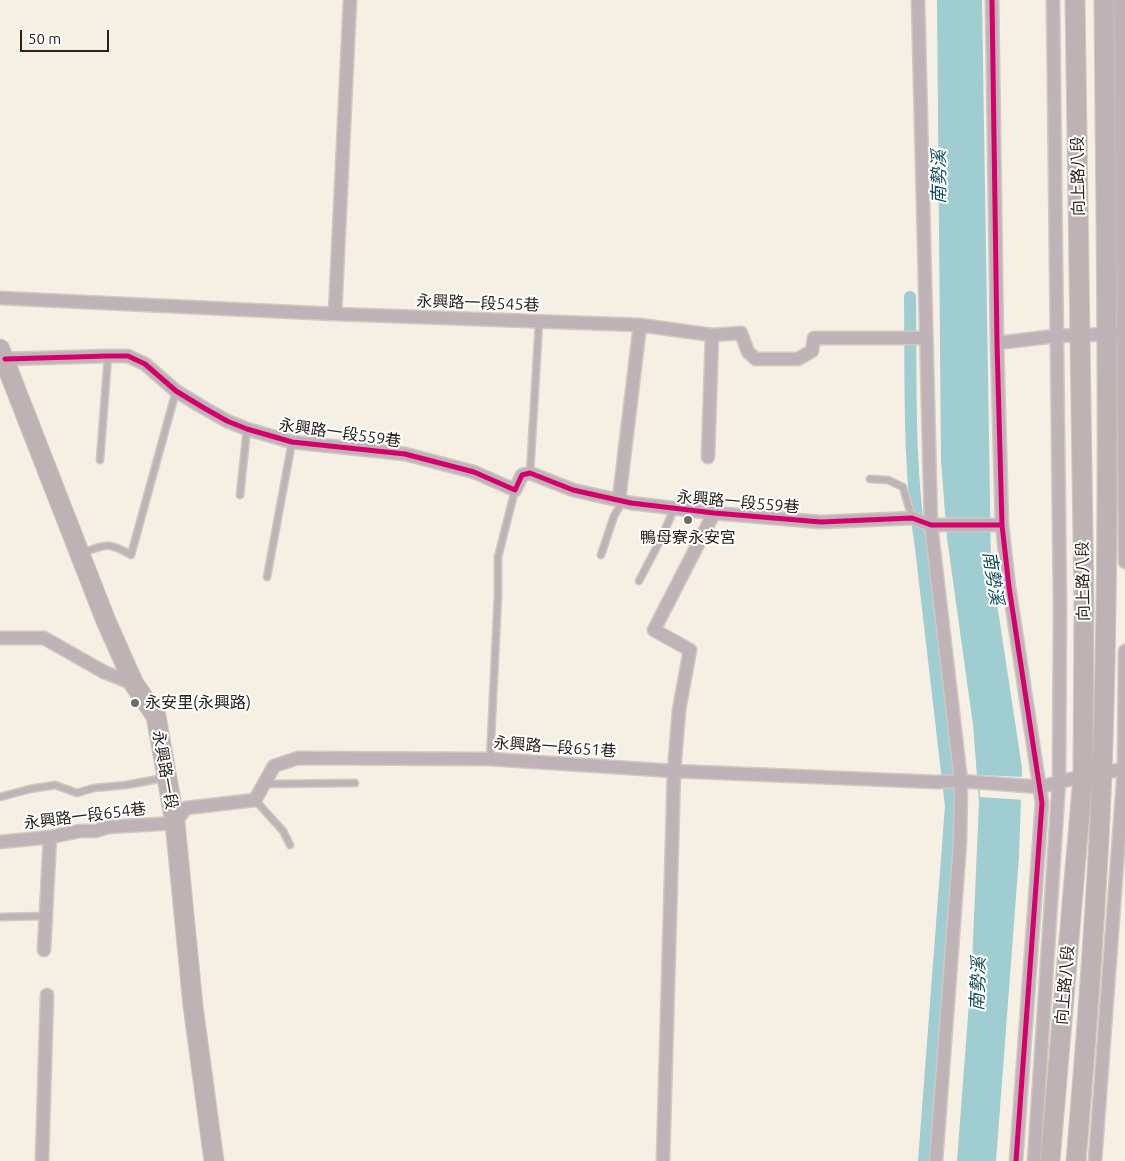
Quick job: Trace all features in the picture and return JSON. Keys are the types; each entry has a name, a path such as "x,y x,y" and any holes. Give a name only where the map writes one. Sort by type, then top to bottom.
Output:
{"main road":[{"name":"向上路八段","path":"1050,1161 1083,776 1084,607 1075,0"},
{"name":"向上路八段","path":"1076,1161 1087,1033 1102,773 1106,608 1118,334 1104,0"},
{"name":"永興路一段","path":"2,354 106,621 134,684 156,716 175,823 193,1006 214,1161"}],"street":[{"path":"335,314 350,0"},
{"path":"918,0 925,338 936,525 961,781 960,842 936,1161"},
{"path":"992,0 997,343 997,525 1009,587 1042,803 1016,1161"},
{"path":"1034,1161 1059,782 1060,598 1053,0"},
{"path":"1120,0 1118,334 1125,562"},
{"name":"永興路一段545巷","path":"0,298 335,314 640,325 712,335 741,333 748,352 756,359 798,360 812,351 814,338 925,338"},
{"path":"621,500 640,325"},
{"path":"997,343 1056,336 1118,334"},
{"path":"708,456 712,335"},
{"name":"永興路一段559巷","path":"2,354 128,356 145,364 176,391 227,421 247,429 292,442 405,454 474,472 515,490"},
{"path":"515,490 522,475 530,473"},
{"name":"永興路一段559巷","path":"530,473 573,490 674,509 821,522 912,518 936,525"},
{"path":"663,1161 674,771 680,710 690,650 654,630 714,513"},
{"path":"936,525 997,525"},
{"path":"0,638 44,638 104,672 134,684"},
{"path":"1095,1161 1124,769 1125,651"},
{"name":"永興路一段651巷","path":"255,800 274,766 298,758 490,759 674,771 936,782 961,781 1040,787 1083,776 1124,769"},
{"path":"175,823 186,808 255,800"},
{"name":"永興路一段654巷","path":"0,842 50,837 80,831 96,831 108,827 175,823"},
{"path":"44,950 50,837"},
{"path":"42,1161 47,995"}],"lane":[{"path":"530,473 540,322"},
{"path":"100,460 108,356"},
{"path":"79,554 100,546 115,545 132,555 176,391"},
{"path":"240,496 247,429"},
{"path":"267,577 292,442"},
{"path":"870,478 888,480 903,487 912,518"},
{"path":"490,759 498,595 498,557 515,490"},
{"path":"601,555 621,500"},
{"path":"639,580 661,539 674,509"},
{"path":"0,797 30,788 55,785 77,793 94,788 168,778"},
{"path":"264,784 355,783"},
{"path":"255,800 283,831 290,845"},
{"path":"0,917 46,916"}],"water":[{"name":"南勢溪","path":"937,0 982,0 991,564 1022,768 1019,857 996,1161 957,1161 972,963 979,802 973,725 947,538 941,461"}],"pier":[{"path":"979,775 1025,777 1024,800 980,797"}],"waterway":[{"path":"910,297 911,422 914,485 951,806 924,1161"}],"cycle path":[{"path":"992,0 997,343 1002,525 1009,587 1042,803 1016,1161"},
{"path":"5,359 128,356 145,364 176,391 227,421 247,429 292,442 405,454 474,472 515,490 522,475 530,473 573,490 631,503 714,513 821,522 912,518 931,525 1002,525"}],"place":[{"name":"鴨母寮永安宮","path":"688,520"},
{"name":"永安里(永興路)","path":"135,703"}]}
